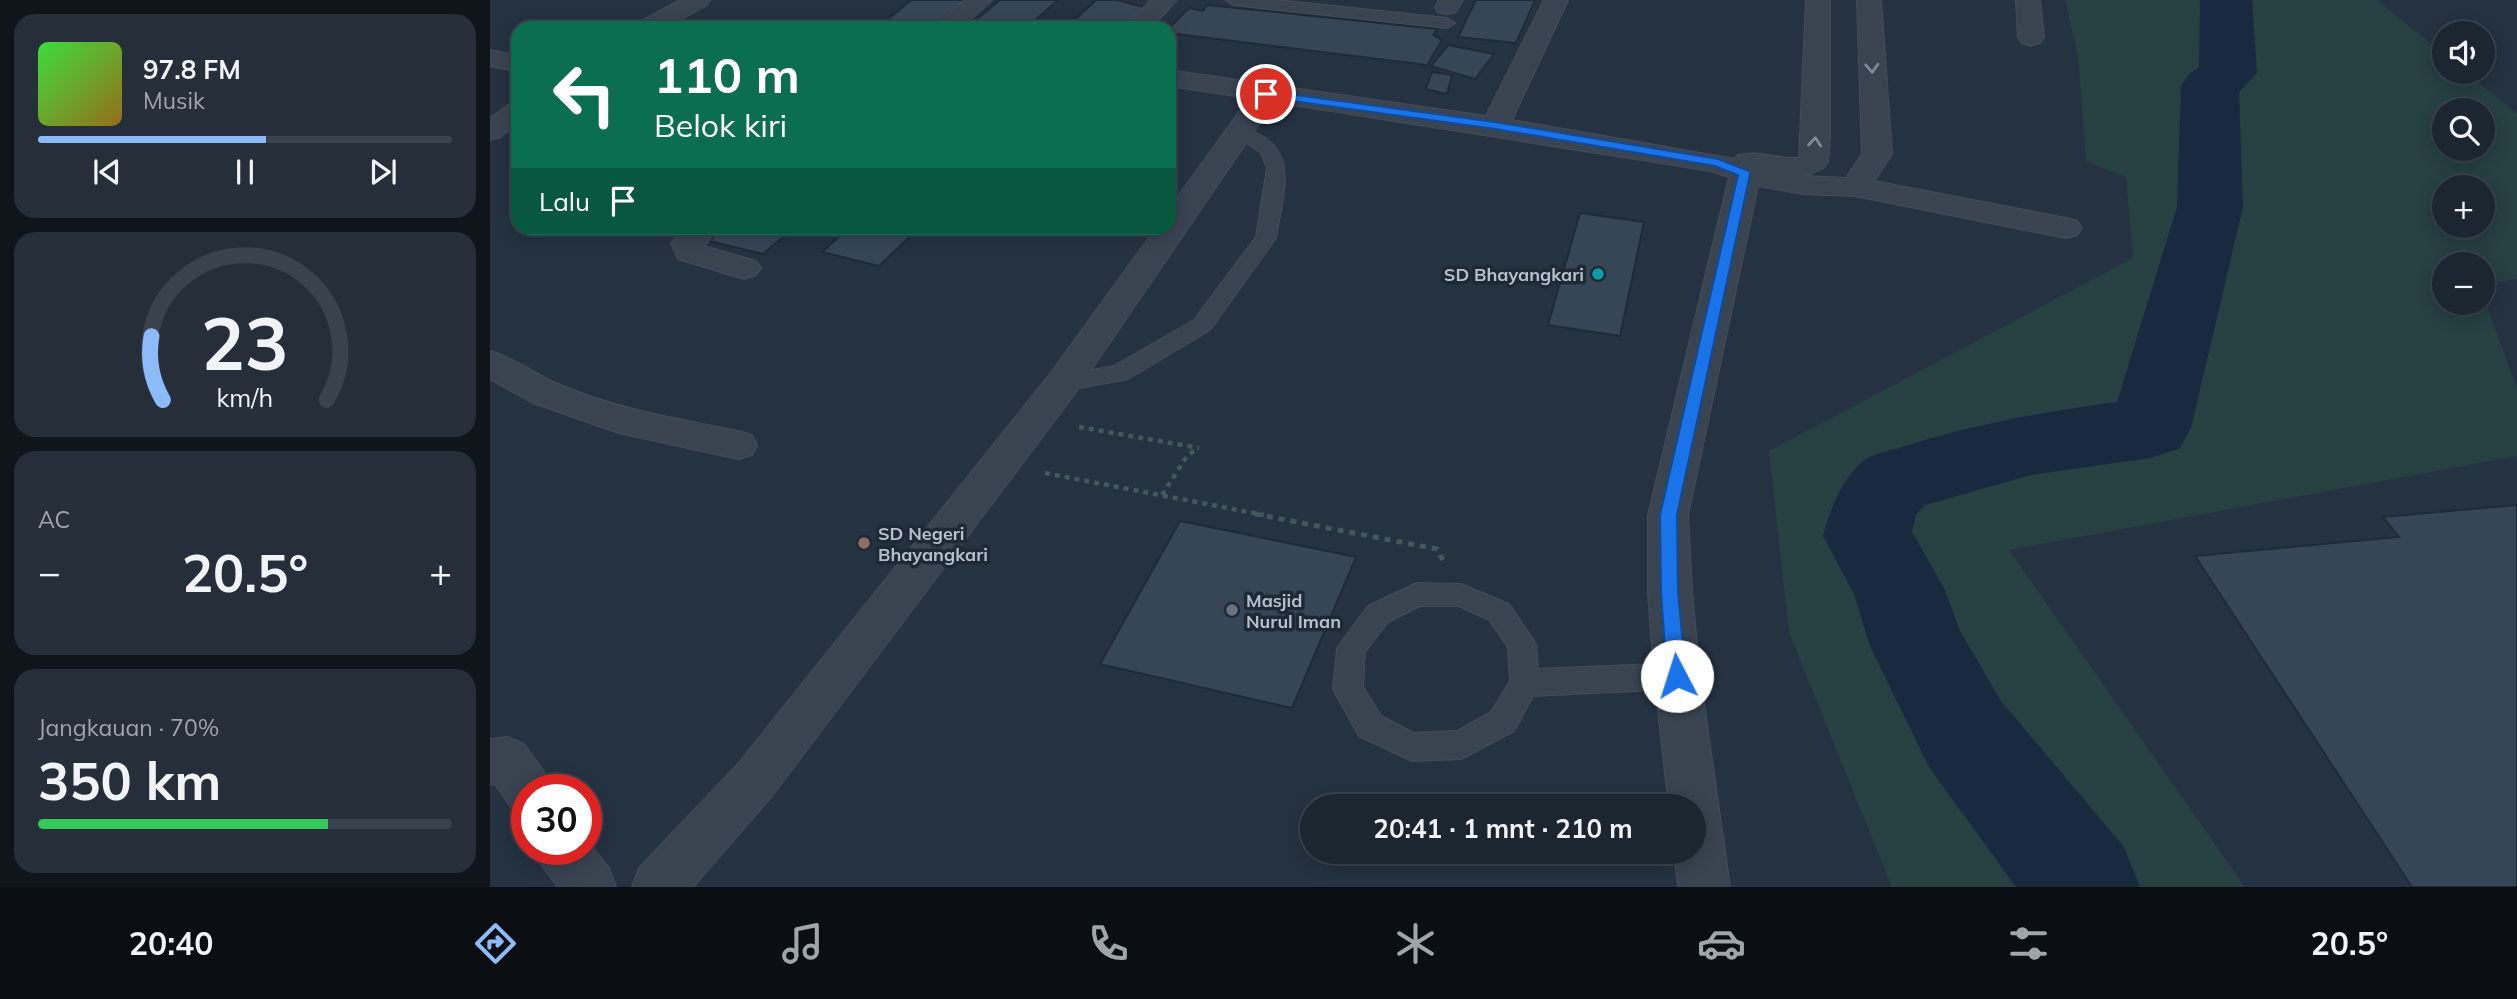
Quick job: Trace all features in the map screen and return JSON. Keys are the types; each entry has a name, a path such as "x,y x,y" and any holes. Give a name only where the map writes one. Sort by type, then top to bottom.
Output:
{"street":[{"path":"660,21 698,0"},
{"path":"954,21 980,0"},
{"path":"1143,21 1165,0"},
{"path":"1495,126 1556,0"},
{"path":"1737,166 1801,168 1813,162 1816,136 1818,0"},
{"path":"1855,187 1877,154 1869,0"},
{"path":"2028,0 2031,38"},
{"path":"490,58 511,62"},
{"path":"1176,79 1495,126 1737,166 1823,188 1855,187 2066,229"},
{"path":"1176,224 1266,94"},
{"path":"490,131 511,116"},
{"path":"1692,794 1677,676 1670,592 1668,515 1737,166"},
{"path":"696,235 687,243 689,252 744,268"},
{"path":"658,887 755,780 1063,383 1168,235"},
{"path":"490,363 546,394 632,423 738,445"},
{"path":"490,762 507,760 517,774"},
{"path":"1701,864 1704,887"},
{"path":"573,865 590,887"}],"lane":[{"path":"1233,0 1448,10"},
{"path":"1063,383 1120,373 1202,325 1266,238 1277,168 1269,150 1241,132"},
{"path":"1417,594 1461,595 1499,612 1522,644 1525,683 1503,721 1461,746 1412,747 1370,726 1348,688 1351,648 1378,614 1417,594"},
{"path":"1525,683 1677,676"}],"path":[{"path":"1073,426 1199,448 1187,456 1162,495"},
{"path":"1050,461 1042,473 1437,550 1461,595"}],"green space":[{"path":"2065,0 2377,0 2432,44 2432,84 2481,84 2517,114 2517,279 2495,282 2495,252 2432,252 2432,315 2490,315 2517,389 2517,456 2009,550 2245,887 1892,887 1789,633 1769,451 2133,258 2126,177 2086,161 2078,55"}],"building":[{"path":"911,0 967,0 940,21 886,21"},
{"path":"1000,0 1057,1 1034,21 974,21"},
{"path":"1096,0 1117,0 1147,8 1133,21 1074,21"},
{"path":"1476,0 1535,0 1516,43 1458,37"},
{"path":"1207,5 1437,29 1433,35 1442,40 1427,65 1176,34 1176,21 1189,8 1203,11"},
{"path":"1448,45 1494,54 1475,79 1431,66"},
{"path":"1432,72 1452,75 1447,94 1426,89"},
{"name":"SD Bhayangkari","path":"1580,213 1644,222 1620,336 1548,325"},
{"path":"716,235 786,235 763,254 709,241"},
{"path":"841,235 912,235 879,266 822,252"},
{"path":"2517,505 2517,887 2412,887 2195,556 2399,537 2383,517"},
{"name":"Masjid Nurul Iman","path":"1180,521 1356,557 1292,708 1100,664"}],"waterway":[{"path":"2084,887 1965,734 1918,646 1898,588 1867,536 1876,503 1895,482 1950,464 2031,444 2150,428 2210,207 2210,86 2228,73 2226,0"}],"place":[{"name":"SD Bhayangkari","path":"1598,274"},
{"name":"SD Negeri Bhayangkari","path":"864,543"},
{"name":"Masjid Nurul Iman","path":"1232,610"}],"route":[{"path":"1266,94 1495,126 1718,163 1744,174 1668,515 1670,592 1677,676"}]}
